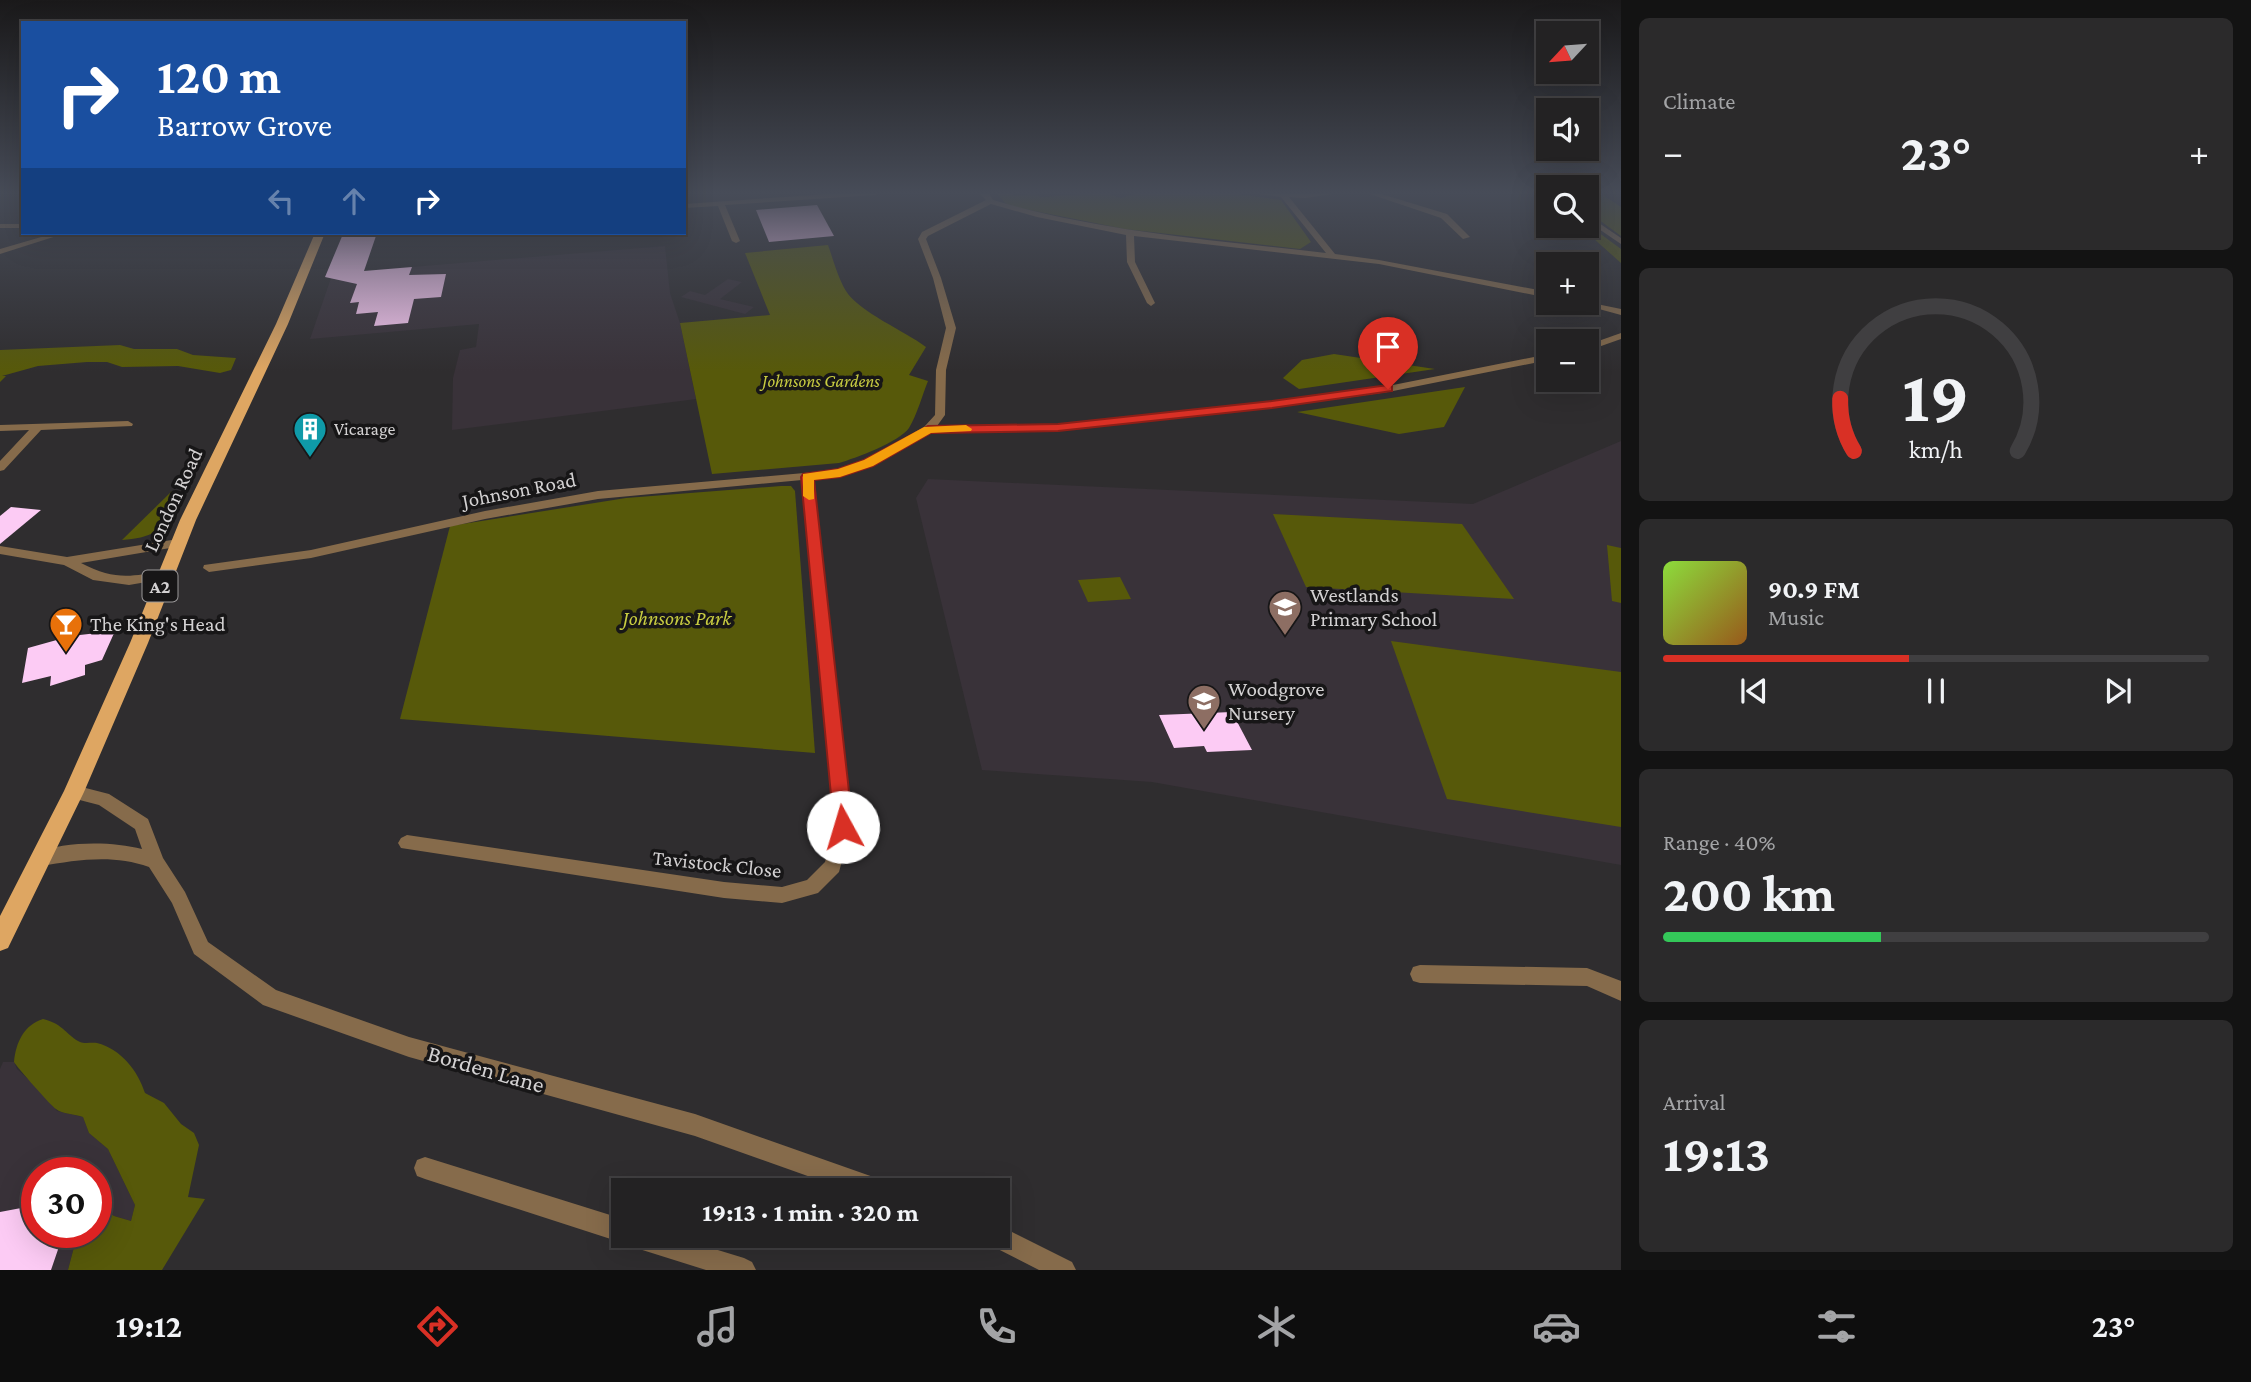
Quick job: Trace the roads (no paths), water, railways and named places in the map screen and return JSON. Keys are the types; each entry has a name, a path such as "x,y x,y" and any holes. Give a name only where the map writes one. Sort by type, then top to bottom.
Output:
{"main road":[{"name":"London Road","path":"0,940 74,792 139,643 164,575 282,324 312,252"}],"street":[{"path":"927,252 951,328 941,370 940,415 928,429"},
{"path":"1131,252 1131,262 1151,303"},
{"path":"1299,252 1465,277 1536,292"},
{"path":"1329,252 1332,256"},
{"path":"1599,307 1618,311 1621,320"},
{"path":"1599,344 1621,336"},
{"path":"928,429 1058,427 1272,405 1388,389 1536,360"},
{"path":"0,428 128,424"},
{"path":"0,468 38,426"},
{"name":"Johnson Road","path":"209,568 311,554 485,515 598,495 840,473 868,463 928,429"},
{"name":"Tavistock Close","path":"407,843 724,890 782,895 812,887 833,866 843,827 807,477"},
{"path":"67,561 178,544"},
{"path":"0,550 67,561 98,577 121,580 164,575"},
{"name":"Borden Lane","path":"74,792 103,799 142,824 155,861 179,898 201,948 270,998 409,1047 695,1125 845,1178"},
{"path":"41,858 110,849 132,852 155,861"},
{"path":"1420,974 1587,977 1621,991"},
{"path":"425,1168 611,1227"},
{"path":"1010,1243 1064,1270"},
{"path":"674,1248 744,1270"}],"place":[{"name":"Vicarage","path":"310,459"},
{"name":"Westlands Primary School","path":"1285,637"},
{"name":"The King's Head","path":"66,654"},
{"name":"Woodgrove Nursery","path":"1204,731"}],"park label":[{"name":"Johnsons Gardens","path":"821,381"},
{"name":"Johnsons Park","path":"677,618"}]}
